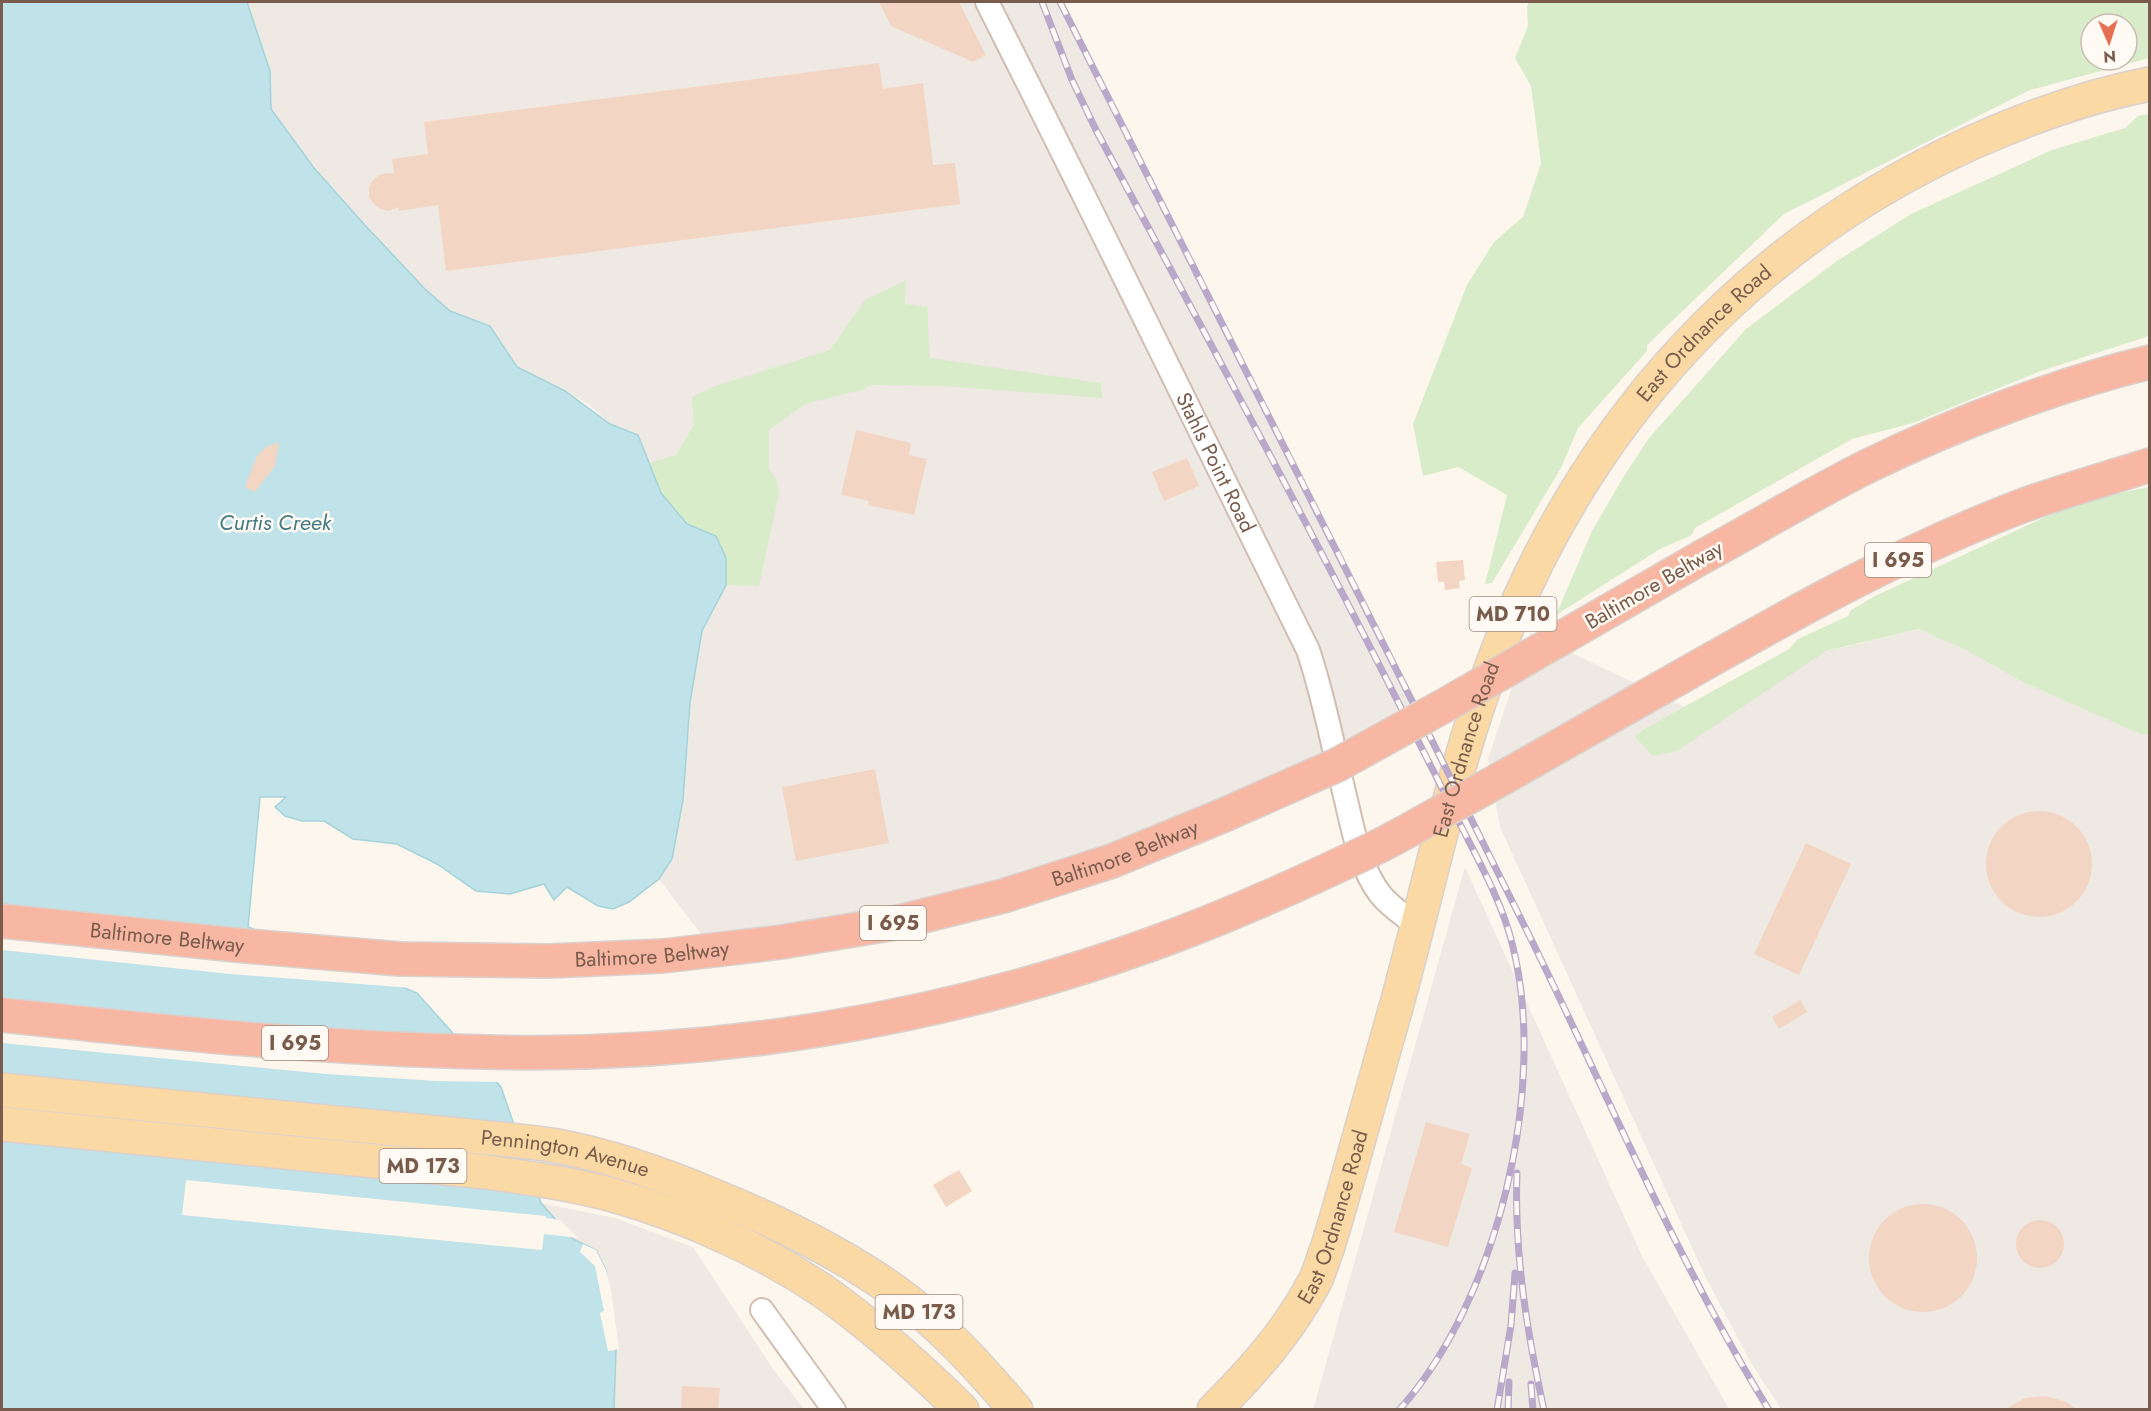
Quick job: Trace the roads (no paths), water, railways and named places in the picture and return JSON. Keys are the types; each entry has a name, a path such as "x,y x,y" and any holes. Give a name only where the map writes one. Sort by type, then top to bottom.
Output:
{"highway":[{"name":"Baltimore Beltway","path":"2,921 400,959 549,961 663,956 781,942 895,923 1004,896 1112,861 1336,765 1449,703 1704,556 1868,466 1978,418 2114,371 2150,362"},
{"name":"I 695","path":"2,1015 242,1040 404,1050 558,1054 682,1047 794,1034 916,1012 1032,983 1146,946 1254,904 1374,849 1780,621 1907,555 2020,507 2150,465"}],"main road":[{"name":"East Ordnance Road","path":"1214,1410 1281,1337 1317,1278 1342,1201 1459,770 1484,688 1532,571 1570,499 1621,424 1684,347 1758,278 1832,220 1922,166 2019,122 2125,89 2150,84"},
{"name":"Pennington Avenue","path":"2,1090 489,1138 556,1146 622,1162 681,1182 805,1235 894,1291 941,1330 1006,1397 1040,1410"},
{"name":"Pennington Avenue","path":"2,1124 486,1172 551,1182 616,1196 671,1215 747,1247 822,1291 907,1358 962,1410"}],"street":[{"name":"Stahls Point Road","path":"987,2 1077,178 1168,369 1308,650 1321,687 1355,841 1364,867 1379,893 1394,909 1418,926"},
{"path":"762,1310 834,1410"}],"water":[{"name":"Curtis Creek","path":"2,2 247,2 270,71 271,109 314,168 424,288 450,311 490,326 517,367 565,391 610,424 638,435 661,493 687,524 716,536 726,558 726,585 702,631 690,702 683,800 672,859 659,879 629,902 613,909 598,906 567,887 554,900 544,884 510,894 476,891 437,864 397,844 353,839 324,821 302,821 285,816 275,807 286,797 260,797 248,927 344,962 417,993 501,1087 541,1203 573,1239 596,1250 606,1270 616,1351 614,1409 2,1410"}],"railway":[{"path":"1042,2 1072,80 1096,130 1360,628 1490,883 1512,943 1522,999 1524,1061 1519,1124 1506,1189 1488,1252 1464,1311 1434,1364 1399,1410"},
{"path":"1060,2 1526,929 1671,1233 1702,1293 1769,1410"},
{"path":"1517,1173 1518,1233 1523,1292 1544,1410"},
{"path":"1497,1410 1511,1325 1515,1273"},
{"path":"1508,1410 1509,1382"},
{"path":"1531,1384 1533,1410"}]}
